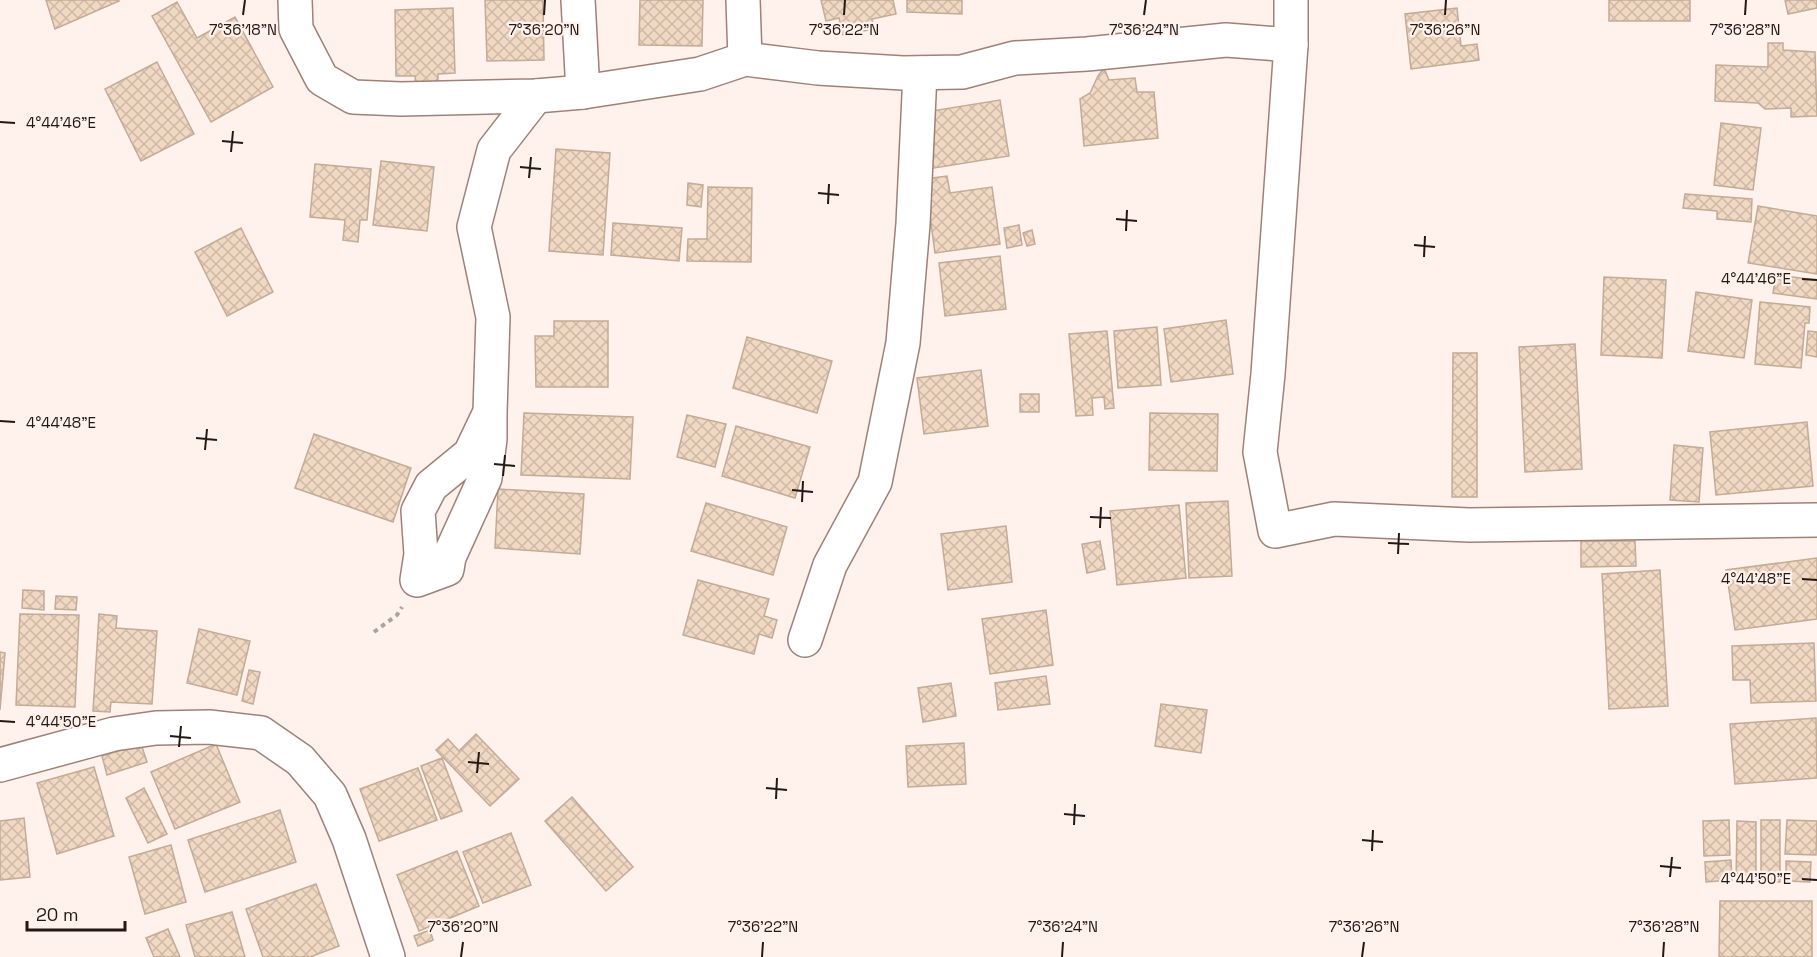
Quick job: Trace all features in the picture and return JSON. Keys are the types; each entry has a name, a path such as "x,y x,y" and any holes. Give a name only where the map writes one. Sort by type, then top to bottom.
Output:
{"street":[{"path":"295,0 296,29 322,79 353,97 401,99 536,96 583,92 700,74 745,59 818,68 962,72 1016,58 1087,54 1226,40 1291,45"},
{"path":"578,0 583,92"},
{"path":"743,0 745,59"},
{"path":"1292,0 1291,45 1268,374 1260,452 1275,531 1334,519 1469,525 1817,520"},
{"path":"805,640 830,565 874,482 903,343 913,224 920,72"},
{"path":"490,412 493,317 474,226 494,150 536,96"},
{"path":"0,765 114,734 156,728 209,727 261,733 300,760 330,795 349,839 388,957"}],"building":[{"path":"46,0 118,0 119,1 55,29"},
{"path":"485,0 543,0 544,60 487,61"},
{"path":"640,0 703,0 702,46 639,45"},
{"path":"821,0 893,0 896,14 872,19 874,29 843,35 839,18 826,21"},
{"path":"907,0 962,0 962,14 907,12"},
{"path":"1609,0 1690,0 1690,21 1609,21"},
{"path":"1785,0 1817,0 1817,8 1788,14"},
{"path":"177,2 197,38 235,17 273,87 211,122 152,16"},
{"path":"453,8 455,73 438,74 438,89 416,90 415,76 396,76 395,10"},
{"path":"1457,8 1461,46 1477,44 1479,60 1411,69 1405,14"},
{"path":"1768,43 1783,43 1783,50 1815,52 1817,116 1791,117 1791,108 1765,109 1758,103 1715,101 1716,65 1768,67"},
{"path":"157,62 194,134 141,161 105,89"},
{"path":"1104,68 1109,80 1135,78 1137,92 1154,92 1158,138 1084,146 1080,99 1090,93"},
{"path":"1000,100 1009,156 928,169 919,113"},
{"path":"1721,123 1761,128 1753,190 1714,185"},
{"path":"556,149 610,153 603,255 549,251"},
{"path":"381,161 434,167 427,231 373,225"},
{"path":"315,164 371,169 367,220 360,220 358,242 343,240 345,220 310,217"},
{"path":"947,176 950,193 992,187 1000,244 935,253 925,179"},
{"path":"688,183 703,185 701,207 687,205"},
{"path":"708,187 752,188 751,262 687,261 688,239 707,239"},
{"path":"1685,194 1752,199 1751,222 1717,219 1717,211 1683,208"},
{"path":"1758,206 1817,216 1817,274 1748,263"},
{"path":"613,223 682,228 679,261 611,255"},
{"path":"1019,225 1022,245 1007,248 1004,228"},
{"path":"241,228 273,292 227,316 195,252"},
{"path":"1032,230 1035,244 1027,246 1023,233"},
{"path":"1000,256 1006,309 945,316 939,263"},
{"path":"1776,275 1817,280 1817,299 1773,293"},
{"path":"1604,277 1666,280 1662,358 1601,355"},
{"path":"1696,292 1752,300 1744,358 1688,351"},
{"path":"1760,302 1810,307 1809,323 1805,323 1801,368 1755,364"},
{"path":"1226,320 1233,374 1171,382 1164,329"},
{"path":"554,321 608,321 608,387 536,387 535,336 554,336"},
{"path":"1157,327 1161,385 1118,388 1114,331"},
{"path":"1107,331 1114,408 1105,409 1104,397 1092,398 1093,415 1076,416 1069,334"},
{"path":"1808,331 1817,332 1817,357 1806,355"},
{"path":"747,337 832,361 817,413 733,388"},
{"path":"1575,344 1582,469 1525,472 1519,347"},
{"path":"1453,353 1477,353 1477,497 1452,497"},
{"path":"981,370 988,426 924,434 917,378"},
{"path":"1020,394 1039,394 1039,412 1020,412"},
{"path":"524,413 633,417 630,479 521,475"},
{"path":"1150,413 1218,414 1217,471 1149,470"},
{"path":"687,415 726,424 715,467 677,457"},
{"path":"1807,422 1813,486 1716,495 1710,432"},
{"path":"736,426 810,447 795,498 722,476"},
{"path":"314,434 411,468 393,522 295,488"},
{"path":"1674,445 1703,448 1699,502 1670,500"},
{"path":"498,489 584,494 580,554 495,548"},
{"path":"1228,501 1232,576 1189,578 1186,503"},
{"path":"706,503 787,527 773,575 691,551"},
{"path":"1179,505 1186,578 1117,585 1110,511"},
{"path":"1006,526 1012,582 948,590 941,534"},
{"path":"1100,541 1105,569 1087,573 1082,544"},
{"path":"1581,541 1635,541 1636,566 1581,567"},
{"path":"1817,558 1817,619 1735,630 1726,570"},
{"path":"1660,570 1668,706 1609,709 1602,574"},
{"path":"698,580 769,599 764,616 777,620 772,638 759,634 754,654 683,635"},
{"path":"23,590 44,591 44,610 22,608"},
{"path":"56,596 77,597 76,610 55,609"},
{"path":"1046,610 1053,665 990,674 982,619"},
{"path":"20,614 79,615 75,707 16,705"},
{"path":"99,614 117,616 116,628 157,631 152,704 111,702 110,712 93,711"},
{"path":"199,629 250,641 237,695 187,683"},
{"path":"1814,643 1816,701 1751,703 1750,680 1733,680 1732,646"},
{"path":"0,652 5,653 0,710"},
{"path":"249,670 260,672 253,704 242,701"},
{"path":"1046,676 1050,704 998,710 995,683"},
{"path":"951,683 956,716 923,722 918,688"},
{"path":"1161,704 1207,710 1201,753 1155,746"},
{"path":"1816,718 1817,778 1735,784 1730,724"},
{"path":"476,734 519,779 490,806 436,750 448,739 459,751"},
{"path":"964,743 966,784 908,787 906,746"},
{"path":"141,744 147,762 107,775 102,756"},
{"path":"216,744 240,802 175,829 151,772"},
{"path":"442,758 462,811 441,819 421,766"},
{"path":"94,767 114,836 57,854 37,783"},
{"path":"418,768 437,820 379,841 360,789"},
{"path":"144,788 167,834 148,843 126,798"},
{"path":"572,797 633,867 606,891 545,821"},
{"path":"280,810 296,862 205,892 188,840"},
{"path":"24,818 30,877 0,880 0,821"},
{"path":"1729,820 1730,855 1704,856 1703,821"},
{"path":"1761,820 1780,820 1780,882 1761,881"},
{"path":"1787,820 1817,821 1816,855 1785,854"},
{"path":"1737,821 1756,822 1756,882 1736,882"},
{"path":"511,833 531,885 483,903 463,852"},
{"path":"171,845 186,902 145,914 129,857"},
{"path":"457,851 479,906 419,931 397,875"},
{"path":"1731,860 1732,880 1706,882 1705,862"},
{"path":"1786,861 1811,862 1810,882 1786,881"},
{"path":"316,884 339,946 310,957 263,957 246,909"},
{"path":"1720,901 1812,901 1812,957 1719,957"},
{"path":"232,912 245,957 195,957 186,925"},
{"path":"168,929 180,957 154,957 146,938"},
{"path":"430,930 433,940 418,946 414,936"}]}
